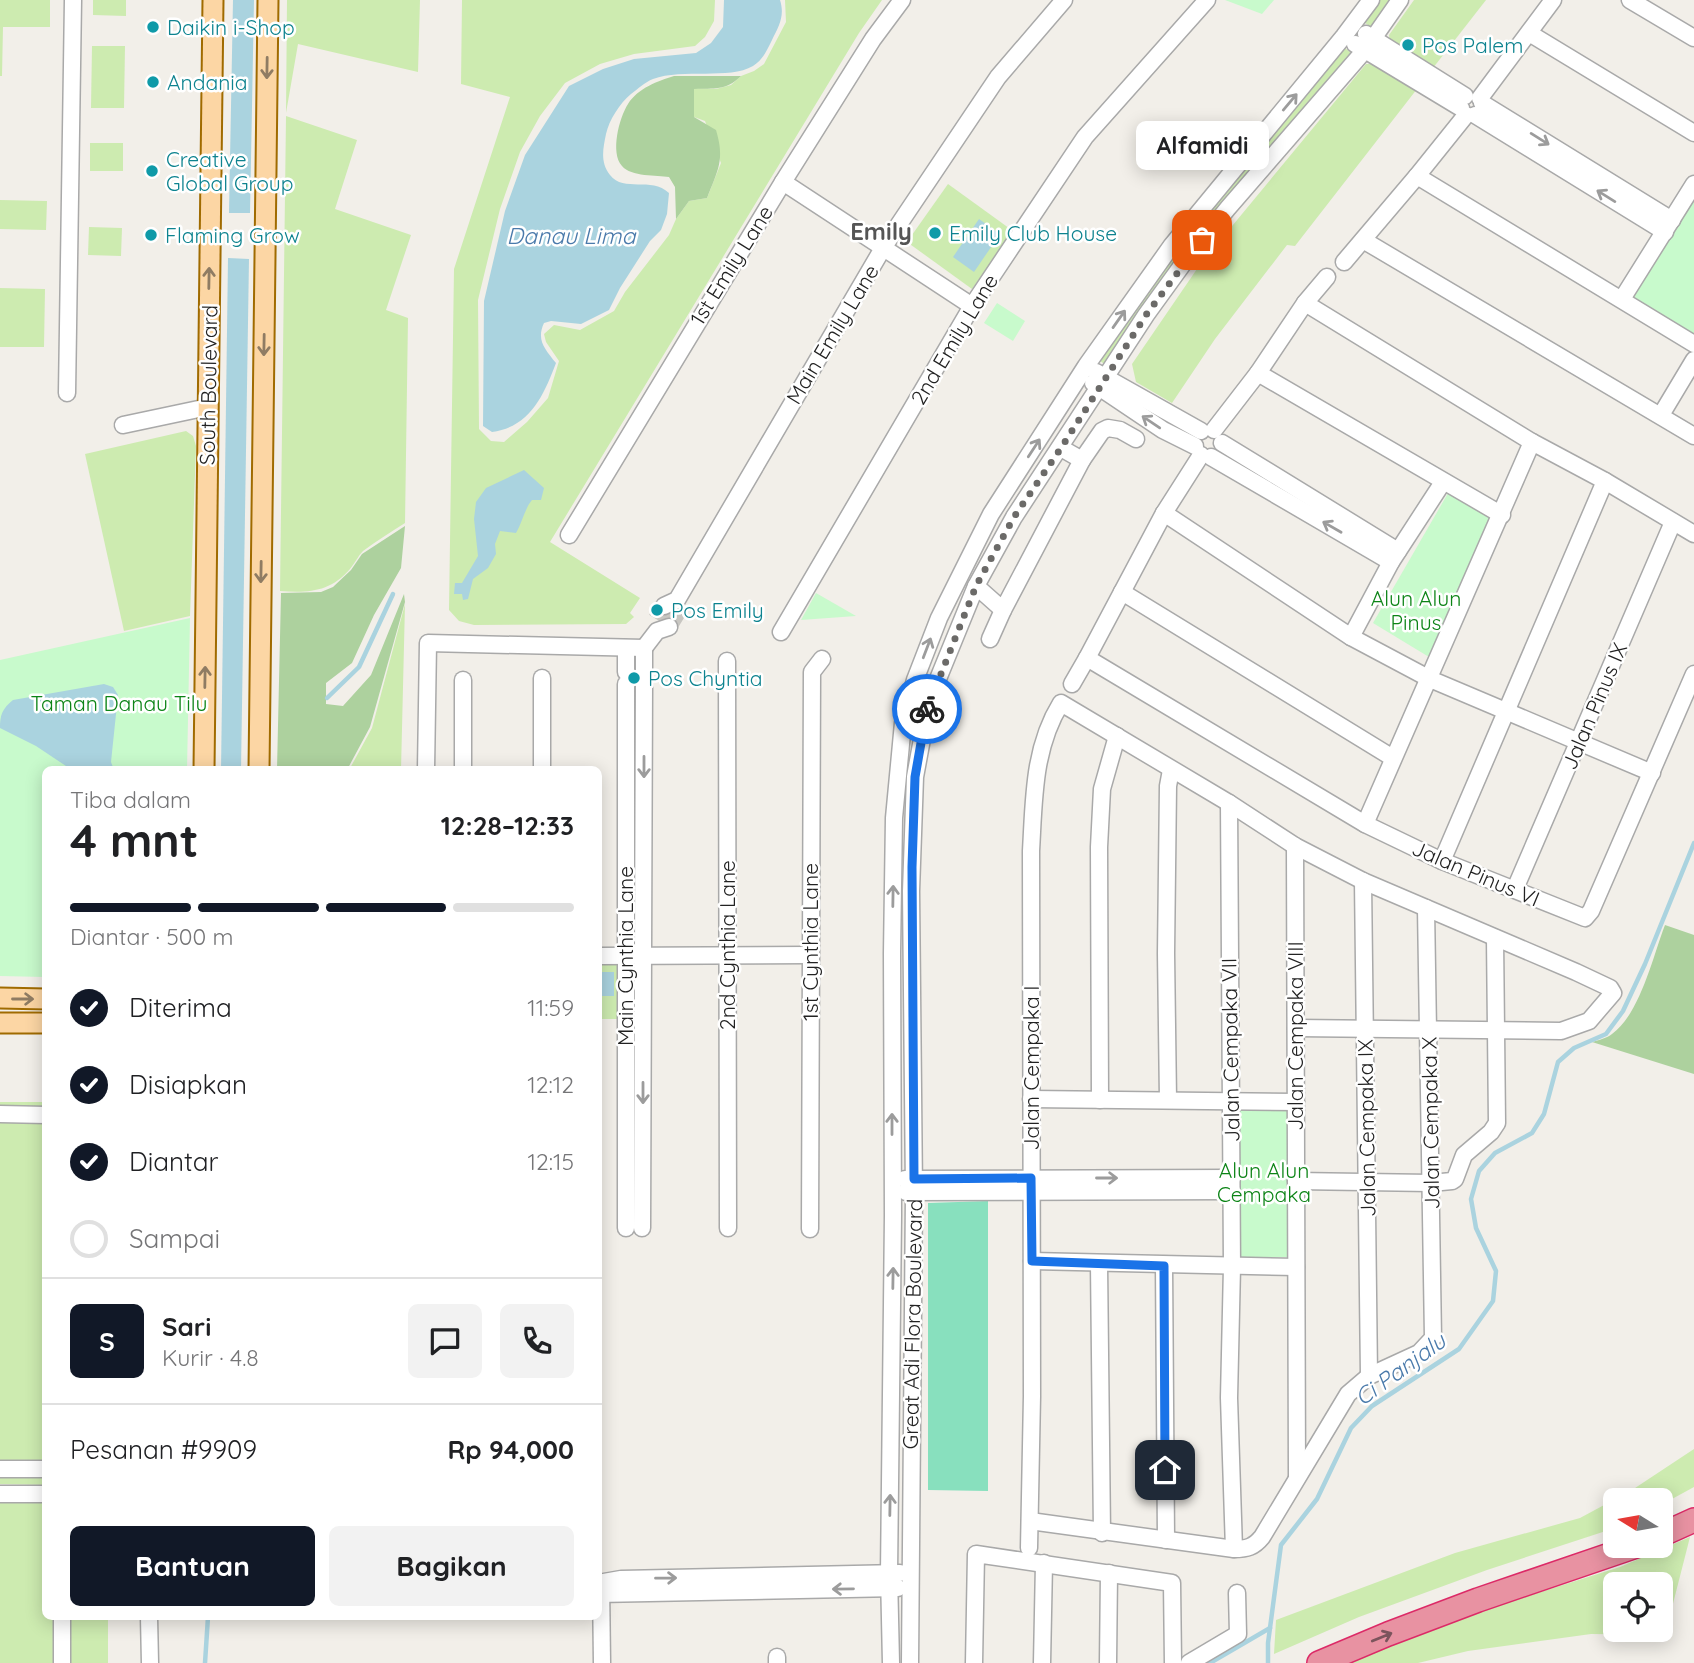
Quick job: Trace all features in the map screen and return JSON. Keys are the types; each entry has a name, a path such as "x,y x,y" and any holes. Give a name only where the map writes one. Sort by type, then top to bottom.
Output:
{"highway":[{"path":"1673,1530 1694,1520"},
{"path":"1319,1663 1478,1600 1603,1557"}],"main road":[{"name":"South Boulevard","path":"204,766 213,0"},
{"path":"258,766 268,0"},
{"path":"0,998 42,999"},
{"path":"0,1023 42,1023"}],"street":[{"path":"66,393 73,0"},
{"name":"1st Emily Lane","path":"569,535 783,182 873,39 902,0"},
{"name":"Main Emily Lane","path":"644,648 883,248 998,77 1064,0"},
{"name":"2nd Emily Lane","path":"781,632 972,306 1085,137 1207,0"},
{"name":"Great Adi Flora Boulevard","path":"891,1663 894,818 903,723 915,680 939,618 991,514 1083,371 1172,245 1371,0"},
{"name":"Great Adi Flora Boulevard","path":"910,1663 914,1186 911,891 915,777 929,701 976,586 1014,517 1146,315 1188,257 1369,44 1400,0"},
{"path":"1344,262 1417,176 1553,0"},
{"path":"1630,0 1694,38"},
{"path":"1348,31 1668,226"},
{"path":"1529,33 1694,133"},
{"path":"1417,176 1694,344"},
{"path":"783,182 972,306"},
{"path":"1622,299 1694,184"},
{"path":"1363,240 1694,436"},
{"path":"1072,684 1164,513 1207,444 1305,303 1327,277"},
{"path":"1305,303 1532,442 1605,481 1694,534"},
{"path":"1661,415 1694,360"},
{"path":"1083,371 1103,382 1163,430 1207,444 1395,556"},
{"path":"1258,373 1502,515"},
{"path":"123,425 208,407"},
{"path":"990,639 1082,460 1102,431 1108,428 1120,430 1136,439"},
{"path":"1366,824 1532,442"},
{"path":"1061,448 1082,460"},
{"path":"1442,860 1605,481"},
{"path":"1350,637 1395,556 1443,482"},
{"path":"1164,513 1350,637 1430,679 1652,773 1694,674"},
{"name":"Jalan Pinus IX","path":"1514,889 1673,522"},
{"path":"976,586 1003,610"},
{"path":"1122,593 1393,758"},
{"path":"426,766 428,643 644,648"},
{"name":"Main Cynthia Lane","path":"626,648 625,956 634,1228 644,956 644,648"},
{"name":"Jalan Pinus VI","path":"1087,658 1366,824 1442,860 1582,918 1588,916 1652,773"},
{"name":"1st Cynthia Lane","path":"810,1228 812,673 822,659"},
{"name":"2nd Cynthia Lane","path":"727,661 727,1228"},
{"path":"542,678 542,766"},
{"path":"463,680 463,766"},
{"name":"Jalan Cempaka I","path":"1029,1548 1032,1261 1031,851 1036,769 1044,738 1061,703 1117,736"},
{"path":"1100,1100 1099,847 1102,789 1117,736 1295,846 1363,881 1610,988 1613,993 1589,1021 1561,1031 1296,1028"},
{"path":"1168,1100 1166,953 1168,786 1171,770"},
{"name":"Jalan Cempaka VII","path":"1229,803 1232,1184 1229,1398 1234,1549"},
{"path":"894,818 914,817"},
{"name":"Jalan Cempaka VIII","path":"1295,846 1297,1478"},
{"name":"Jalan Cempaka IX","path":"1363,881 1369,1376"},
{"name":"Jalan Cempaka X","path":"1369,1376 1419,1353 1433,1338 1426,908"},
{"path":"1296,1181 1452,1181 1464,1155 1495,1128 1497,1123 1495,939"},
{"path":"602,956 810,955"},
{"path":"1031,1099 1296,1102"},
{"path":"0,1114 42,1115"},
{"path":"893,1186 1232,1184"},
{"path":"1032,1261 1296,1267"},
{"path":"1099,1264 1102,1532"},
{"path":"1164,1266 1166,1540"},
{"path":"1030,1521 1234,1549 1255,1546 1341,1404 1369,1376"},
{"path":"0,1469 42,1469"},
{"path":"0,1494 42,1494"},
{"path":"974,1663 976,1554 1172,1583 1173,1663"},
{"path":"1042,1663 1044,1563"},
{"path":"1108,1663 1110,1573"},
{"path":"602,1587 621,1579 911,1580"},
{"path":"1189,1663 1238,1634 1237,1593"},
{"path":"62,1620 62,1663"},
{"path":"149,1620 149,1663"},
{"path":"601,1620 602,1663"}],"green space":[{"path":"0,0 50,0 50,27 3,27 2,76 0,76"},
{"path":"93,0 126,0 126,16 93,15"},
{"path":"287,0 420,0 418,72 298,44 286,113"},
{"path":"462,0 715,0 714,21 705,37 695,46 634,54 600,64 565,83 540,116 520,152 500,209 478,300 479,429 491,441 504,442 527,422 548,398 559,361 546,342 544,334 554,325 580,330 614,311 625,292 669,235 689,201 707,198 721,163 705,121 694,117 694,88 716,89 731,85 741,76 764,64 786,22 785,0 882,0 859,33 550,542 640,598 630,613 634,617 626,624 474,625 459,621 449,610 454,269 510,97 461,84"},
{"path":"1225,0 1274,0 1262,14"},
{"path":"1380,0 1392,0 1372,28 1364,22"},
{"path":"1414,0 1486,0 1433,68 1390,44 1389,35"},
{"path":"92,46 125,46 124,108 91,108"},
{"path":"1345,48 1351,53 1222,203 1106,365 1100,361 1177,248"},
{"path":"1366,64 1377,64 1417,89 1295,246 1287,245 1215,339 1172,403 1136,382 1132,364 1199,266"},
{"path":"674,76 741,76 725,86 694,89 694,117 716,130 720,149 719,165 707,198 689,201 676,219 675,187 669,177 626,170 618,160 616,144 622,118 632,98 649,86"},
{"path":"286,116 357,140 335,209 411,235 386,310 408,318 405,523 363,551 350,569 335,582 327,587 300,592 280,591"},
{"path":"90,143 123,143 123,171 90,171"},
{"path":"948,184 1013,231 972,289 907,242"},
{"path":"1694,192 1694,339 1628,298"},
{"path":"0,200 47,201 46,230 0,229"},
{"path":"89,227 122,228 121,256 88,255"},
{"path":"0,288 45,289 44,347 0,347"},
{"path":"997,303 1025,321 1013,341 984,323"},
{"path":"186,431 193,436 196,446 190,616 124,631 85,454"},
{"name":"Alun Alun Pinus","path":"1451,488 1492,511 1429,657 1373,623"},
{"path":"405,526 401,568 374,615 352,663 326,683 326,704 343,706 371,675 404,594 405,602 370,727 349,766 277,766 281,593 321,592 333,587 351,570 362,554"},
{"path":"816,593 856,616 801,620"},
{"path":"405,604 401,766 351,766 372,728"},
{"name":"Taman Danau Tilu","path":"190,618 187,766 42,766 42,977 0,976 0,660"},
{"path":"1665,925 1694,935 1694,1074 1592,1042 1612,1034 1630,1013 1644,984"},
{"path":"602,959 622,959 622,1019 602,1019"},
{"path":"0,1102 42,1102 42,1485 0,1484"},
{"name":"Alun Alun Cempaka","path":"1239,1107 1289,1107 1288,1257 1238,1257"},
{"path":"988,1201 988,1491 928,1490 928,1203"},
{"path":"1694,1449 1694,1487 1673,1498 1673,1488 1635,1488"},
{"path":"0,1486 42,1487 42,1620 108,1620 108,1663 0,1663"},
{"path":"1603,1506 1603,1532 1487,1570 1359,1617 1274,1654 1276,1620 1455,1553 1580,1518"},
{"path":"1690,1537 1673,1604 1673,1572 1604,1572 1641,1558 1673,1558 1673,1544"},
{"path":"1603,1572 1603,1634 1468,1651 1418,1663 1344,1663 1410,1636"}],"water":[{"path":"233,0 254,0 250,213 229,213"},
{"name":"Danau Lima","path":"724,0 780,0 781,21 766,51 756,64 743,70 678,74 653,79 631,94 619,107 606,134 603,150 605,165 616,180 654,186 669,193 667,214 661,230 650,241 609,310 581,324 551,321 544,323 541,339 556,363 546,387 526,416 516,424 492,432 483,426 484,301 505,211 525,155 569,86 603,69 634,59 696,53 711,43 723,27"},
{"path":"979,219 1000,234 974,272 953,257"},
{"path":"228,258 249,259 241,766 221,766"},
{"path":"524,470 544,488 541,500 532,500 516,533 500,531 495,544 496,554 488,568 473,579 468,599 463,600 462,594 454,594 455,583 462,583 478,556 474,519 476,502 486,488"},
{"path":"104,684 113,687 118,695 112,766 66,766 36,746 0,728 2,712 13,700"},
{"path":"602,972 614,972 614,996 602,996"}],"waterway":[{"path":"327,698 359,667 393,594"},
{"name":"Ci Panjalu","path":"1268,1663 1268,1643 1281,1545 1317,1499 1351,1428 1372,1406 1459,1349 1493,1301 1496,1271 1476,1228 1471,1199 1479,1171 1495,1153 1532,1133 1544,1114 1558,1062 1574,1048 1606,1034 1623,1011 1694,843"},
{"path":"205,1663 208,1620"},
{"path":"1210,1663 1270,1628"}],"tunnel":[{"path":"669,627 677,614 677,600"},
{"path":"656,619 664,606"}],"way so far":[{"path":"927,709 976,586 1014,517 1146,315 1202,240"}],"place":[{"name":"Daikin i-Shop","path":"153,27"},
{"name":"Pos Palem","path":"1408,45"},
{"name":"Andania","path":"153,82"},
{"name":"Creative Global Group","path":"152,171"},
{"name":"Emily Club House","path":"935,233"},
{"name":"Flaming Grow","path":"151,235"},
{"name":"Alfamidi","path":"1202,240"},
{"name":"Pos Emily","path":"657,610"},
{"name":"Pos Chyntia","path":"634,678"}],"district":[{"name":"Emily","path":"881,231"}],"route":[{"path":"927,709 915,777 911,891 914,1179 1031,1178 1032,1261 1164,1266 1165,1470"}]}
